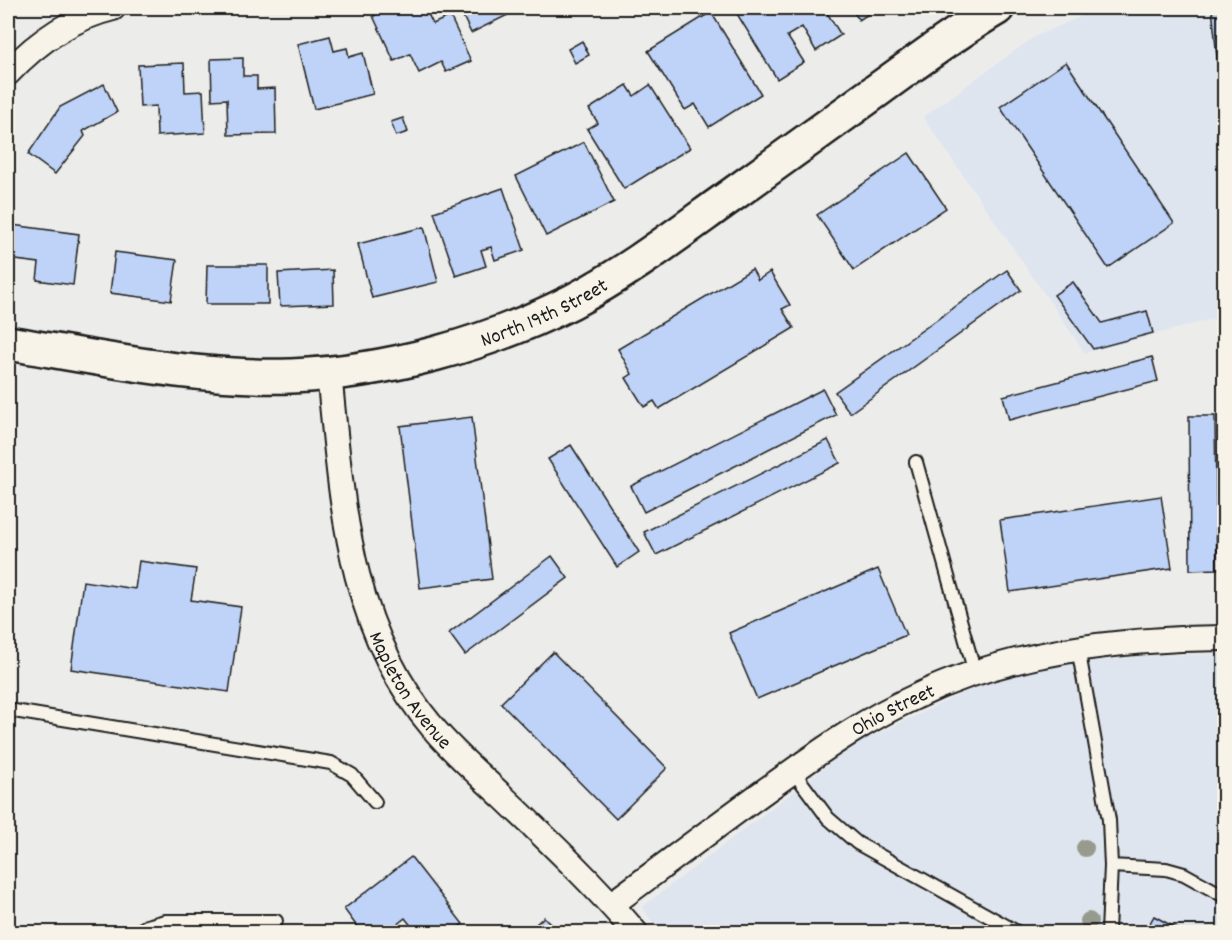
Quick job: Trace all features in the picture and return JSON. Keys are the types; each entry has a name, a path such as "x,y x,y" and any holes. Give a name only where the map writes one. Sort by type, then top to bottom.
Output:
{"street":[{"path":"8,73 27,53 56,32 97,12 113,8"},
{"name":"North 19th Street","path":"8,343 213,374 329,374 461,346 526,322 574,300 677,235 922,58 997,8"},
{"name":"Mapleton Avenue","path":"329,374 347,536 368,613 392,667 420,711 450,746 612,904 635,933"},
{"name":"Ohio Street","path":"612,904 794,771 886,712 925,692 975,673 1078,648 1155,640 1224,638"}],"lane":[{"path":"916,462 975,673"},
{"path":"1078,648 1110,820 1112,866 1108,933"},
{"path":"8,710 331,763 352,775 375,802"},
{"path":"794,771 828,818 857,843 1017,933"},
{"path":"1112,866 1166,869 1184,874 1224,896"},
{"path":"137,933 147,926 165,921 276,921"}],"shaded area":[{"path":"1100,8 1224,8 1224,316 1085,353 923,117 1034,37"},
{"path":"1224,654 1224,932 659,932 642,907 854,745 965,692 1035,667 1150,655"}],"building":[{"path":"392,8 425,8 433,24 450,16 471,61 446,72 441,62 419,73 410,54 394,61 373,16"},
{"path":"459,8 514,8 516,11 471,33"},
{"path":"824,8 841,35 816,51 802,27 787,36 804,62 777,79 734,9"},
{"path":"851,8 878,8 859,20"},
{"path":"1212,8 1224,8 1224,127"},
{"path":"711,12 761,94 709,127 695,104 685,110 648,51"},
{"path":"330,36 334,51 347,48 349,57 363,53 373,94 314,109 298,44"},
{"path":"582,41 589,55 575,63 568,49"},
{"path":"243,58 243,76 257,76 257,89 275,88 276,134 228,135 227,99 212,100 211,59"},
{"path":"1066,62 1174,223 1108,268 1000,107"},
{"path":"184,63 185,92 203,91 205,133 157,136 156,106 140,107 138,65"},
{"path":"104,84 117,112 83,131 85,136 55,174 28,154 60,107"},
{"path":"627,85 634,96 650,85 690,148 624,189 587,129 598,123 589,109"},
{"path":"403,118 408,132 396,136 391,122"},
{"path":"584,142 614,202 546,236 516,176"},
{"path":"909,153 946,208 854,270 817,215"},
{"path":"503,188 524,250 495,260 491,247 481,250 486,266 456,276 434,212"},
{"path":"12,225 79,234 73,285 37,280 39,263 8,259"},
{"path":"424,227 438,282 372,298 358,244"},
{"path":"115,252 177,260 171,301 110,293"},
{"path":"207,265 268,265 268,304 206,304"},
{"path":"752,269 758,280 770,272 790,305 782,309 794,328 659,409 654,401 644,407 626,378 632,374 618,349"},
{"path":"333,270 334,304 280,306 278,273"},
{"path":"1007,270 1021,290 850,413 835,392"},
{"path":"1073,282 1102,323 1147,311 1153,333 1093,349 1054,295"},
{"path":"1152,357 1158,381 1009,420 1003,396"},
{"path":"823,389 836,415 644,512 631,486"},
{"path":"1189,416 1215,416 1217,569 1190,570"},
{"path":"472,417 492,579 420,588 400,426"},
{"path":"828,440 840,463 656,555 644,532"},
{"path":"571,445 639,552 617,567 548,459"},
{"path":"1161,496 1172,568 1010,592 1000,520"},
{"path":"552,556 568,578 465,655 449,633"},
{"path":"139,561 196,569 191,600 241,607 229,692 71,669 83,581 135,589"},
{"path":"878,569 906,635 757,699 729,633"},
{"path":"553,652 667,768 616,819 501,703"},
{"path":"411,857 463,924 451,932 416,932 405,918 387,932 361,932 344,909"},
{"path":"1154,916 1183,932 1145,932"},
{"path":"544,917 559,932 527,932"}]}
